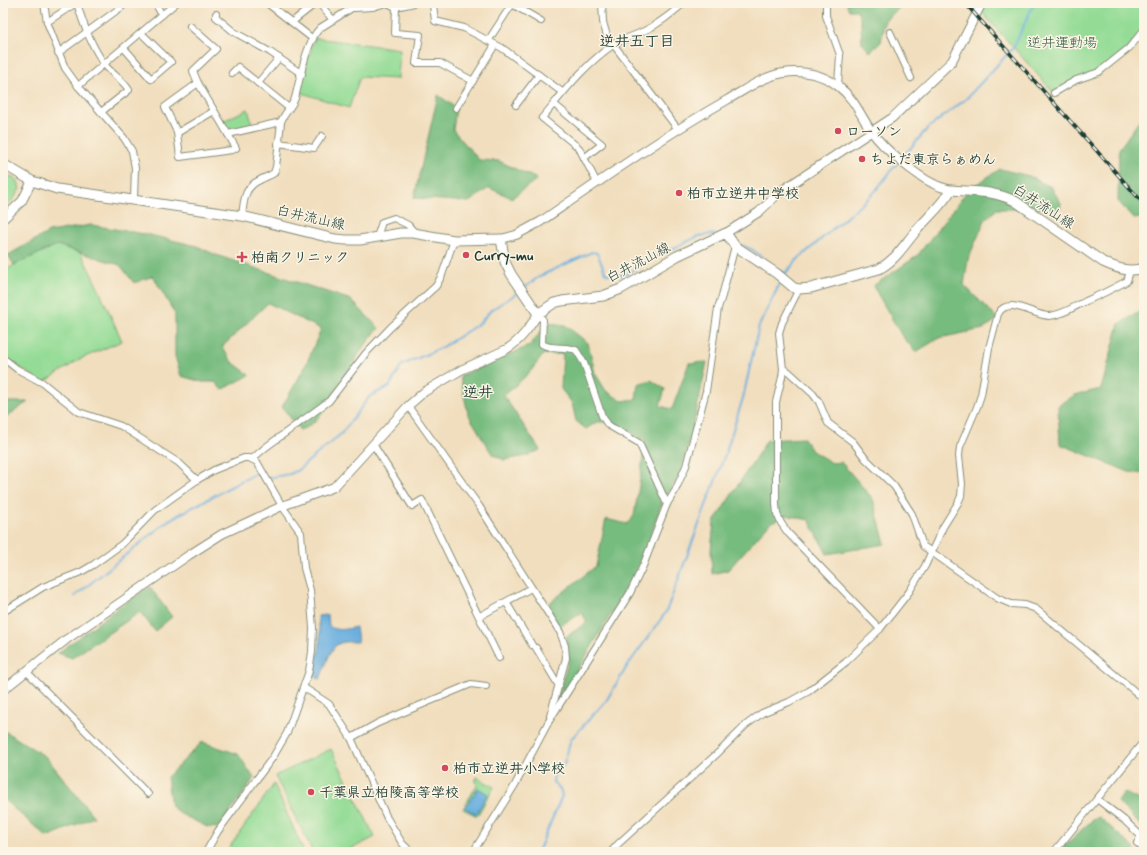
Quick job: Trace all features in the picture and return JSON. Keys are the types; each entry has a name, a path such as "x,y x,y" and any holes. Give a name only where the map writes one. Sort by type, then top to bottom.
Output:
{"main road":[{"name":"白井流山線","path":"3,164 32,180 70,192 134,199 242,216 335,238 360,240 396,233 415,233 454,240 501,239"},
{"name":"白井流山線","path":"951,190 991,192 1004,196 1015,201 1102,262 1116,268 1130,271 1144,268"},
{"path":"726,233 735,246 776,273 794,288 811,288 879,269 889,263 945,199 951,190"},
{"name":"白井流山線","path":"538,314 554,303 603,296 621,289 677,256 726,233"},
{"path":"501,239 505,262 511,274 538,314"}],"street":[{"path":"44,3 47,22 65,68 78,86 124,138 132,151 135,168 134,199"},
{"path":"47,22 76,3 87,32 105,64 112,73 125,83 129,90 101,112"},
{"path":"58,53 127,3"},
{"path":"154,3 162,15"},
{"path":"78,86 176,3"},
{"path":"267,3 313,39"},
{"path":"292,22 316,3"},
{"path":"320,3 333,20"},
{"path":"242,216 245,194 248,189 252,184 274,173 282,117 296,98 306,57 316,32 333,20 355,8 360,3"},
{"path":"355,8 373,7 386,3 396,7 414,3"},
{"path":"430,3 433,5 435,22 464,28 496,45 539,74 562,92"},
{"path":"602,3 607,36 677,128"},
{"path":"597,182 578,148 542,118 562,92 575,80 581,71 614,44 645,31 667,18 683,3"},
{"path":"826,3 826,16 840,55 838,86"},
{"path":"726,233 759,212 781,192 892,118 952,61 982,3"},
{"path":"488,41 512,4 540,21"},
{"path":"396,7 395,33 420,35 416,63 440,63 472,81"},
{"path":"216,14 216,17 234,32 279,58 302,74"},
{"path":"190,26 216,49 193,71 198,83 236,148 232,150 180,157 177,133 165,107 198,83"},
{"path":"1054,93 1076,80 1099,72 1129,48 1144,30"},
{"path":"890,32 911,78"},
{"path":"124,48 151,79 171,62 141,33"},
{"path":"456,108 496,45"},
{"path":"258,83 279,58"},
{"path":"232,73 238,67 289,108"},
{"path":"501,239 527,230 677,128 764,79 784,73 803,72 827,79 838,86 854,101 872,131 890,151 934,185 951,190"},
{"path":"516,105 539,74"},
{"path":"554,104 602,144 584,158"},
{"path":"177,133 214,111"},
{"path":"228,134 281,122"},
{"path":"278,143 314,148 322,136"},
{"path":"3,219 22,201 32,180"},
{"path":"376,237 382,222 394,218 408,225 415,233"},
{"path":"252,459 329,401 366,353 391,327 436,286 442,275 454,240"},
{"path":"473,852 515,785 549,721 630,593 643,566 667,504 675,491 686,466 706,391 718,308 735,246"},
{"path":"611,852 720,752 746,725 762,713 789,702 809,691 846,662 880,629 909,592 925,566 943,527 961,496 962,484 959,456 960,447 978,407 989,348 1000,310 1006,307 1017,307 1046,316 1061,313 1127,281 1130,271"},
{"path":"799,289 782,323 779,333 783,369 776,402 776,482 778,514 788,533 880,629"},
{"path":"4,686 73,635 222,534 282,506 334,487 408,406 424,392 461,370 514,345 527,332 538,314 543,320 542,344 547,347 568,347 576,350 584,363 602,416 608,425 640,443 667,504"},
{"path":"3,358 17,369 43,383 80,412 121,426 179,463 197,480"},
{"path":"783,369 789,372 813,394 819,402 828,423 853,442 864,458 894,486 912,514 923,546 997,598 1011,604 1025,605 1036,609 1144,699"},
{"path":"408,406 479,506 560,632 565,646 566,658 549,721"},
{"path":"373,444 412,506 422,500 480,616 499,658"},
{"path":"3,612 43,587 81,572 93,565 122,544 155,510 197,480 228,464 244,458 252,459 257,462 282,506 301,533 304,568 310,590 313,628 312,652 309,671 284,739 273,757 218,831 206,852"},
{"path":"480,616 531,588"},
{"path":"506,602 559,686"},
{"path":"26,671 148,794"},
{"path":"351,738 378,723 471,684 486,686"},
{"path":"303,687 329,704 351,738 387,818 402,843 411,852"},
{"path":"1054,852 1144,741"},
{"path":"1097,799 1124,820 1141,836 1137,844 1144,849"}],"green space":[{"path":"846,3 905,3 885,20 881,42 870,52 862,43 861,22 857,10 849,10"},
{"name":"逆井運動場","path":"982,3 1144,3 1144,31 1129,48 1099,72 1054,93 979,9"},
{"path":"315,38 400,49 398,79 360,77 349,108 299,92 308,57"},
{"path":"438,95 456,108 453,130 479,160 499,161 537,179 512,198 489,188 469,202 414,198"},
{"path":"248,109 252,124 230,130 227,129 223,121"},
{"path":"1139,121 1144,122 1144,217 1134,219 1118,201 1119,149"},
{"path":"1000,169 1029,176 1051,187 1061,203 1060,209 997,209 985,220 968,259 964,285 998,319 983,329 939,338 916,352 902,336 873,286 917,256 969,189"},
{"path":"3,172 18,181 20,189 13,200 3,209"},
{"path":"91,225 150,235 197,246 216,255 351,300 379,328 356,359 327,407 318,418 300,430 282,407 305,367 321,329 268,303 222,347 232,362 250,375 222,390 215,382 202,382 181,376 175,356 175,314 153,276 134,283 120,265 57,245 14,265 8,255 49,232"},
{"path":"57,245 81,253 122,341 80,359 43,383 3,356 3,272 14,265"},
{"path":"1144,309 1144,474 1129,472 1060,444 1058,406 1075,395 1101,389 1119,324"},
{"path":"549,323 565,325 588,343 595,373 606,391 622,401 636,399 638,384 651,380 665,389 660,406 672,409 689,363 707,362 694,422 680,474 661,505 646,552 631,580 555,707 569,659 566,637 587,622 582,613 559,626 547,605 596,566 606,519 627,524 634,516 645,440 614,422 597,422 586,429 576,421 572,403 561,389 563,354 544,354 530,372 504,396 540,450 527,456 504,460 492,454 468,414 460,376 529,346"},
{"path":"3,402 28,402 3,419"},
{"path":"804,438 812,451 832,463 841,462 873,499 885,544 827,554 809,520 786,515 770,523 728,570 712,574 711,550 714,522 767,440"},
{"path":"150,587 172,617 155,631 140,612 72,658 58,653 123,604"},
{"path":"3,730 46,757 94,817 47,837 3,799"},
{"path":"202,742 238,754 254,778 219,828 207,827 179,813 171,806 167,777"},
{"path":"331,749 375,837 345,852 313,852 275,776"},
{"path":"477,777 494,787 477,816 463,809 478,783 475,782"},
{"path":"274,784 304,852 226,852"},
{"path":"1124,793 1144,802 1144,829 1118,802"},
{"path":"1099,817 1134,848 1135,852 1058,852 1091,821"}],"water":[{"path":"318,616 328,616 329,626 332,628 342,630 356,627 358,642 343,642 335,646 330,654 320,679 316,678 312,674 319,651 320,638"},
{"path":"478,788 488,794 476,814 465,808"}],"waterway":[{"path":"901,159 927,129 966,99 1014,47 1032,7 1036,3"},
{"path":"784,275 797,260 872,195 898,162"},
{"path":"524,288 540,276 592,252 597,253 606,274 625,275 653,258 699,236 715,234"},
{"path":"741,245 753,250 771,264"},
{"path":"777,270 786,273"},
{"path":"538,852 562,796 561,791 553,782 554,775 564,764 571,739 606,701 628,665 666,612 725,455 743,398 759,326 781,281"},
{"path":"75,596 169,520 258,472 262,479 290,474 298,470 341,434 370,396 389,387 402,365 441,348 480,323 491,310 519,292"}],"railway":[{"path":"965,3 1144,204"}],"place":[{"name":"ローソン","path":"838,131"},
{"name":"ちよだ東京らぁめん","path":"862,159"},
{"name":"柏市立逆井中学校","path":"679,193"},
{"name":"Curry-mu","path":"466,255"},
{"name":"柏南クリニック","path":"242,257"},
{"name":"柏市立逆井小学校","path":"445,768"},
{"name":"千葉県立柏陵高等学校","path":"311,792"}],"district":[{"name":"逆井五丁目","path":"637,41"},
{"name":"逆井","path":"478,392"}]}
